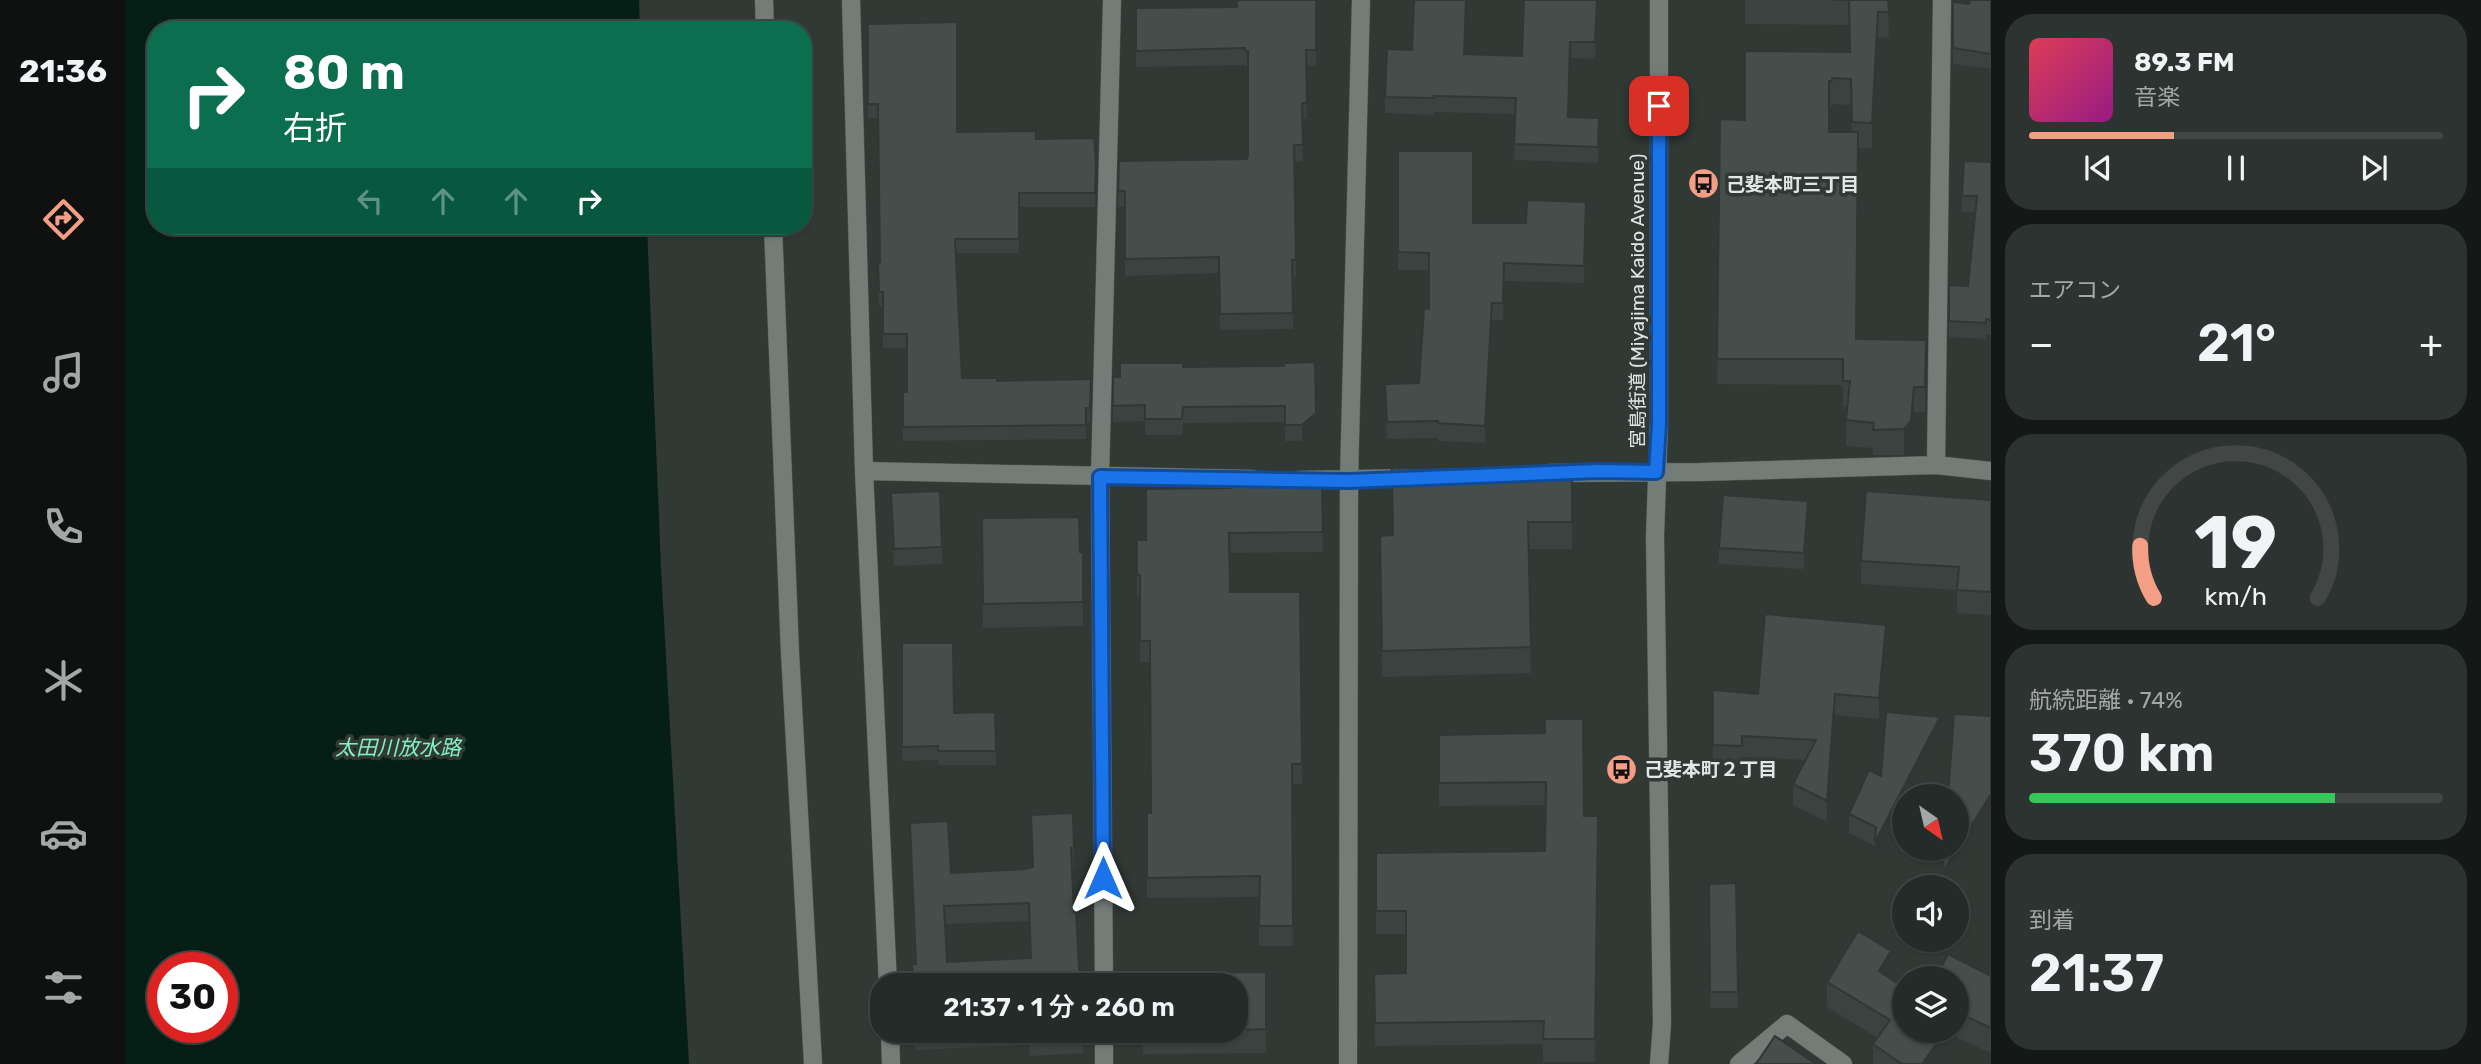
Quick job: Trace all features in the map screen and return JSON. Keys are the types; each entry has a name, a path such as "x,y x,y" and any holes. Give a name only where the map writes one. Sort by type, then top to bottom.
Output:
{"street":[{"path":"764,0 765,21"},
{"path":"851,0 864,471 887,973"},
{"path":"1104,973 1100,477 1112,0"},
{"path":"1348,1064 1349,481 1361,0"},
{"name":"宮島街道 (Miyajima Kaido Avenue)","path":"1659,0 1659,424 1656,472 1662,1024 1659,1064"},
{"path":"1936,465 1942,0"},
{"path":"773,235 790,653 813,1064"},
{"path":"1529,474 1936,465 1991,471"},
{"path":"864,471 1349,481 1432,478"},
{"path":"1739,1064 1787,1024 1843,1064"},
{"path":"890,1043 891,1064"},
{"path":"1104,1043 1104,1064"}],"water":[{"name":"太田川放水路","path":"126,0 639,0 640,21 147,21 147,235 647,235 661,568 689,1064 126,1064"}],"building":[{"path":"1237,0 1316,0 1316,50 1306,50 1307,103 1302,103 1303,145 1294,145 1296,260 1292,260 1293,313 1220,314 1219,257 1125,259 1125,191 1118,191 1119,161 1247,159 1248,156 1248,51 1245,51 1245,48 1136,51 1136,8 1237,7"},
{"path":"1414,0 1466,0 1464,54 1522,56 1524,0 1597,0 1595,42 1570,42 1568,117 1599,118 1598,147 1514,144 1516,98 1385,97 1387,49 1412,50"},
{"path":"1849,0 1888,0 1889,12 1878,12 1872,123 1852,122 1851,79 1832,78 1832,81 1829,81 1829,132 1858,132 1856,339 1926,340 1925,387 1914,387 1911,421 1904,429 1873,430 1874,423 1846,420 1850,381 1843,381 1843,359 1717,359 1720,119 1745,120 1745,51 1850,52"},
{"path":"1970,0 1991,0 1991,54 1953,48 1953,2 1969,4"},
{"path":"957,22 957,132 1036,131 1036,139 1094,138 1096,163 1095,193 1019,193 1019,239 955,239 962,378 997,378 997,381 1091,379 1090,408 1086,408 1086,425 903,427 903,392 907,392 907,334 883,334 883,292 879,292 878,104 868,104 868,24"},
{"path":"1398,151 1473,151 1473,223 1526,223 1527,200 1586,202 1584,266 1504,263 1503,303 1492,303 1485,426 1438,421 1387,422 1385,384 1419,383 1424,308 1429,309 1429,253 1398,252"},
{"path":"1964,161 1991,162 1991,320 1986,319 1986,323 1949,321 1949,285 1968,286 1977,196 1962,196"},
{"path":"1315,362 1316,413 1302,425 1285,425 1285,406 1183,407 1182,419 1145,419 1145,405 1113,406 1113,377 1120,377 1120,363 1183,363 1183,367 1284,366 1284,363"},
{"path":"1572,467 1572,522 1528,522 1531,647 1382,651 1380,536 1393,535 1392,468"},
{"path":"1322,476 1323,532 1229,533 1230,592 1300,592 1302,764 1292,764 1293,926 1259,926 1260,876 1147,878 1147,813 1151,813 1150,641 1140,641 1137,540 1146,540 1146,489 1231,488 1231,477"},
{"path":"940,491 942,547 894,549 891,493"},
{"path":"1866,491 1991,500 1991,592 1957,590 1959,567 1861,561"},
{"path":"1723,495 1808,501 1804,553 1719,548"},
{"path":"1079,517 1080,552 1083,552 1083,602 983,604 982,518"},
{"path":"1765,614 1886,625 1879,698 1835,694 1827,801 1793,784 1816,740 1742,736 1742,746 1713,745 1713,690 1758,694"},
{"path":"902,643 953,643 954,713 995,712 996,751 938,751 938,746 902,747"},
{"path":"1886,712 1940,717 1905,784 1892,784 1892,809 1875,842 1876,827 1849,814 1869,770 1881,776"},
{"path":"1954,714 1991,716 1991,794 1969,829 1969,784 1949,784"},
{"path":"1545,719 1583,719 1584,816 1598,816 1595,1039 1543,1039 1544,1021 1375,1023 1374,974 1406,973 1406,911 1376,911 1376,853 1545,851 1546,782 1439,783 1439,735 1545,733"},
{"path":"1073,813 1074,848 1071,848 1079,973 912,973 912,964 916,964 910,823 948,821 951,873 1033,867 1031,815","holes":["1029,903 1031,958 947,962 944,906"]},
{"path":"1736,883 1738,992 1710,992 1709,884"},
{"path":"1858,931 1891,951 1879,971 1892,980 1892,1043 1937,1043 1922,1064 1902,1064 1873,1044 1890,1020 1827,982"},
{"path":"1948,954 1991,976 1991,1028 1969,1018 1969,966 1942,966"},
{"path":"1266,972 1266,1029 1248,1030 1248,973 1143,973"},
{"path":"1775,1036 1816,1064 1756,1064"}],"place":[{"name":"己斐本町三丁目","path":"1703,184"},
{"name":"己斐本町２丁目","path":"1621,769"}],"route":[{"path":"1103,878 1100,477 1349,481 1598,471 1656,472 1659,424 1659,106"}]}
